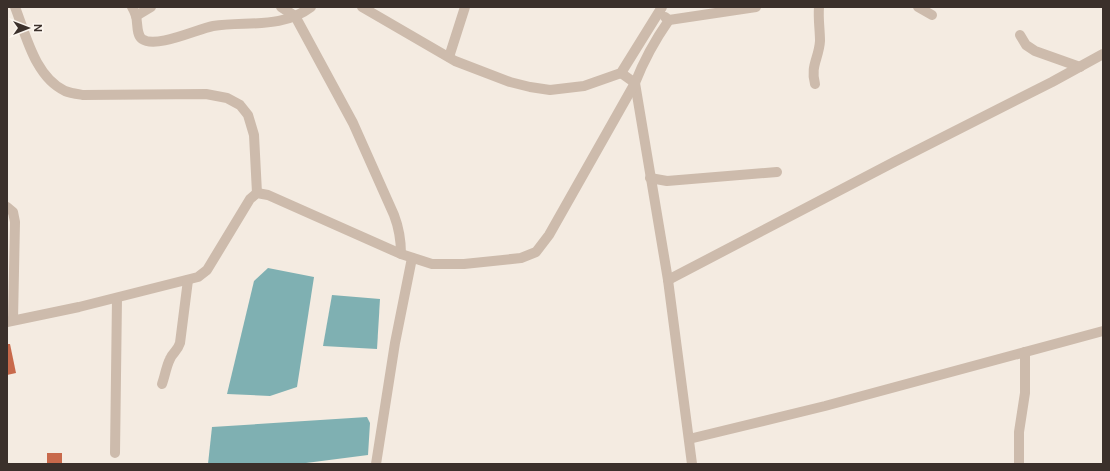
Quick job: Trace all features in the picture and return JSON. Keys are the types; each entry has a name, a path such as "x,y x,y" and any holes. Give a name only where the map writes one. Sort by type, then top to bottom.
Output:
{"street":[{"path":"16,7 37,64 49,80 65,91 83,95 206,94 227,98 240,106 248,115 254,135 258,193"},
{"path":"151,7 134,11 139,35 142,39 147,41 161,41 212,26 278,22 295,16 311,7"},
{"path":"281,7 295,16 353,123 394,215 401,240 401,254"},
{"path":"362,7 455,61 510,82 550,90 584,86 621,72 660,10 669,20"},
{"path":"449,57 464,7"},
{"path":"7,207 13,212 15,222 10,321 79,307 198,277 207,270 250,199 258,193 268,195 401,254 432,264 464,264 521,258 536,252 549,235 636,84 641,66 656,39 669,20 756,7"},
{"path":"815,84 813,78 814,64 819,53 820,41 818,18 819,7"},
{"path":"918,7 932,15"},
{"path":"1020,35 1026,45 1035,50 1080,67"},
{"path":"668,280 1103,54"},
{"path":"621,72 636,84 650,178 668,280 692,464"},
{"path":"650,178 667,181 777,172"},
{"path":"376,464 395,343 412,258"},
{"path":"162,384 171,355 178,349 180,343 188,280"},
{"path":"115,453 117,298"},
{"path":"689,439 833,404 1103,331"},
{"path":"1019,464 1019,432 1025,393 1026,352"}],"water":[{"path":"268,268 314,277 297,387 270,396 227,394 254,281"},
{"path":"332,295 380,299 377,349 323,346"},
{"path":"367,417 370,423 368,455 306,463 208,464 212,427"}],"building":[{"path":"7,344 10,344 16,373 7,375"},
{"path":"47,453 62,453 62,464 47,464"}]}
